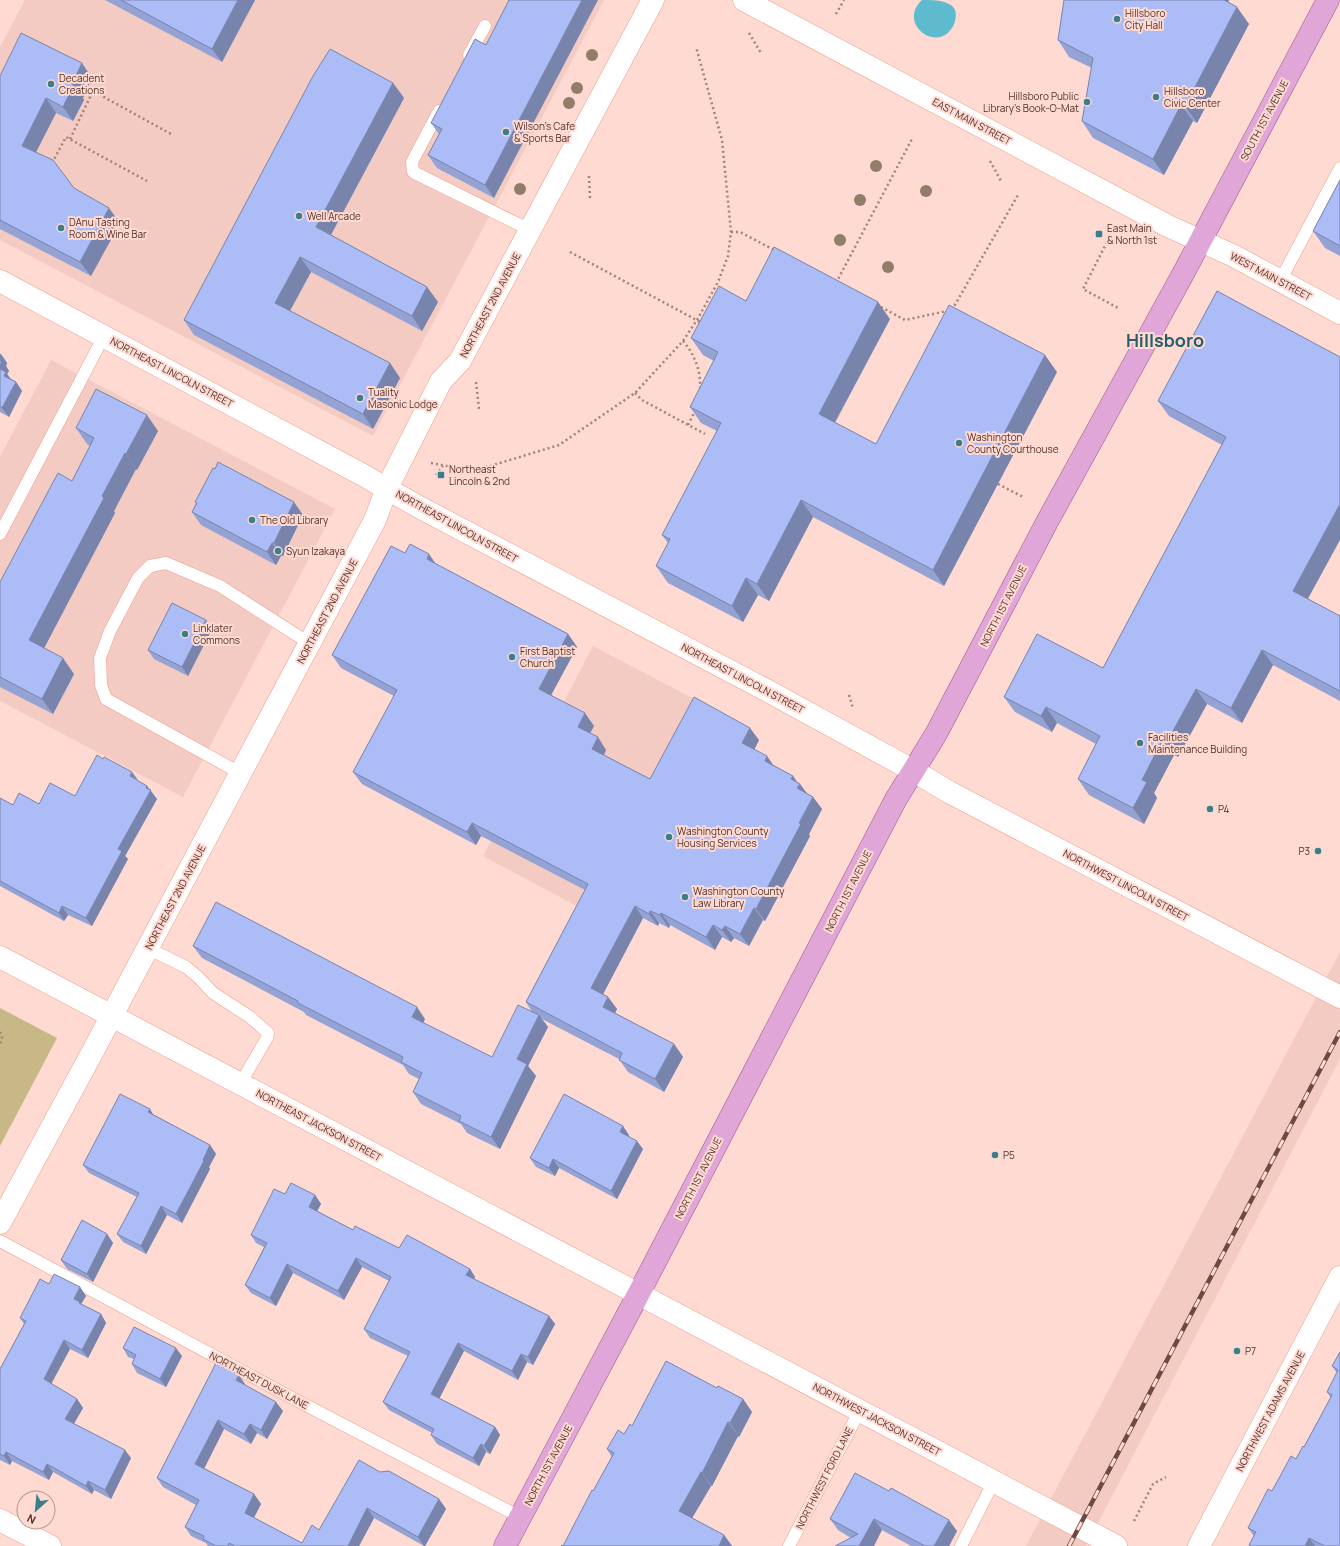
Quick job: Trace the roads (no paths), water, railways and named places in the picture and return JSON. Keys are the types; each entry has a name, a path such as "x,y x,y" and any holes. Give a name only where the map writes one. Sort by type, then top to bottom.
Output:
{"main road":[{"name":"SOUTH 1ST AVENUE","path":"1201,241 1328,0"},
{"name":"NORTH 1ST AVENUE","path":"505,1546 639,1293 896,799 936,734 1050,516 1201,241"}],"street":[{"name":"NORTHEAST 2ND AVENUE","path":"0,1223 112,1016 375,520 387,488 441,381 460,361 653,0"},
{"name":"EAST MAIN STREET","path":"744,0 1168,226 1201,241"},
{"name":"WEST MAIN STREET","path":"1201,241 1234,256 1340,313"},
{"name":"NORTHEAST LINCOLN STREET","path":"0,281 387,488 419,507 754,683 914,771"},
{"name":"NORTHWEST LINCOLN STREET","path":"914,771 949,792 1340,997"},
{"name":"NORTHEAST JACKSON STREET","path":"0,957 639,1293"},
{"name":"NORTHWEST ADAMS AVENUE","path":"1199,1546 1340,1277"},
{"name":"NORTHWEST JACKSON STREET","path":"639,1293 1116,1546"},
{"path":"0,1520 50,1546"}],"lane":[{"path":"463,66 485,26"},
{"path":"445,100 412,162 413,172 530,230"},
{"path":"1280,281 1340,168"},
{"path":"0,534 104,336"},
{"path":"240,773 106,699 101,685 100,658 110,632 138,578 150,566 166,563 220,586 309,643"},
{"path":"148,948 186,967 214,993 250,1017 268,1033 268,1038 240,1084"},
{"name":"NORTHEAST DUSK LANE","path":"0,1241 289,1397 520,1517"},
{"name":"NORTHWEST FORD LANE","path":"789,1546 860,1410"},
{"path":"961,1546 994,1481"}],"water":[{"path":"922,0 946,2 955,10 956,17 954,24 945,35 937,37 929,36 916,26 914,18 915,9"}],"railway":[{"path":"1069,1546 1340,1032"}],"place":[{"name":"Hillsboro City Hall","path":"1117,19"},
{"name":"Decadent Creations","path":"51,84"},
{"name":"Hillsboro Civic Center","path":"1156,97"},
{"name":"Hillsboro Public Library's Book-O-Mat","path":"1087,102"},
{"name":"Wilson's Cafe & Sports Bar","path":"506,132"},
{"name":"Well Arcade","path":"299,216"},
{"name":"DAnu Tasting Room & Wine Bar","path":"61,228"},
{"name":"East Main & North 1st","path":"1099,234"},
{"name":"Tuality Masonic Lodge","path":"360,398"},
{"name":"Washington County Courthouse","path":"959,443"},
{"name":"Northeast Lincoln & 2nd","path":"441,475"},
{"name":"The Old Library","path":"252,520"},
{"name":"Syun Izakaya","path":"278,551"},
{"name":"Linklater Commons","path":"185,634"},
{"name":"First Baptist Church","path":"512,657"},
{"name":"Facilities Maintenance Building","path":"1140,743"},
{"name":"P4","path":"1210,809"},
{"name":"Washington County Housing Services","path":"669,837"},
{"name":"P3","path":"1318,851"},
{"name":"Washington County Law Library","path":"685,897"},
{"name":"P5","path":"995,1155"},
{"name":"P7","path":"1237,1351"}],"district":[{"name":"Hillsboro","path":"1165,340"}]}
